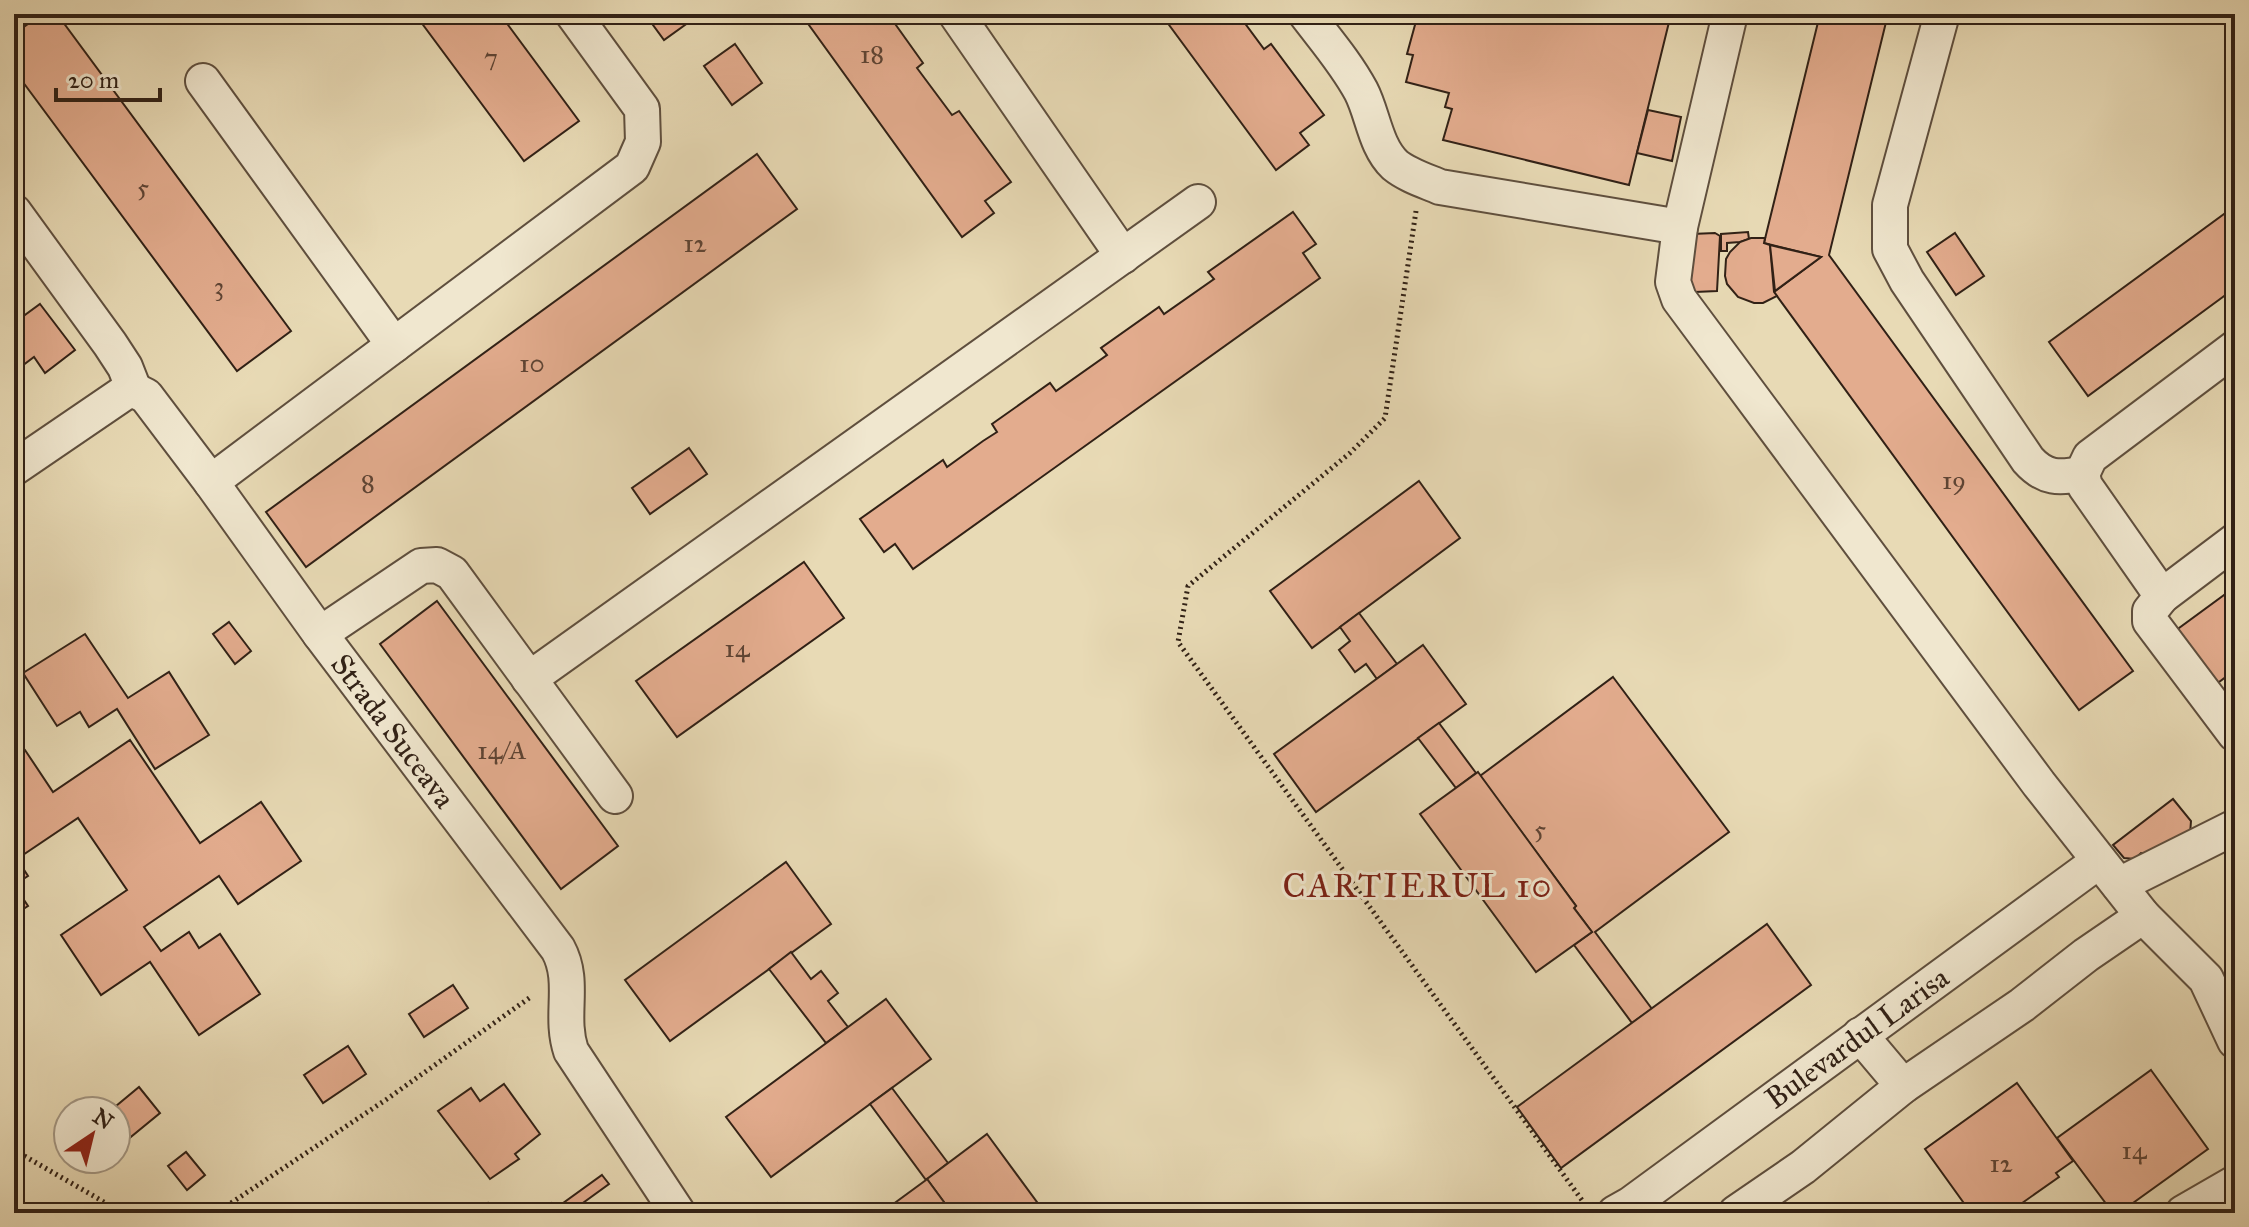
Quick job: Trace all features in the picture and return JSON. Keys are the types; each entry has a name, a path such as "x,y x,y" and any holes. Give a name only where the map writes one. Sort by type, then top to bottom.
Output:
{"street":[{"path":"211,482 632,167 643,142 642,109 573,14"},
{"path":"956,14 1123,256"},
{"path":"1306,14 1359,87 1371,109 1373,124 1384,149 1395,164 1440,187 1680,227"},
{"path":"1730,14 1680,227 1673,282 1679,299 2039,784 2143,916 2206,979 2235,1041"},
{"path":"1942,14 1890,205 1890,249 1907,281 2028,460 2036,469 2055,478 2082,474"},
{"path":"203,81 394,345"},
{"path":"529,679 1198,202"},
{"name":"Strada Suceava","path":"19,228 110,344 125,367 134,390 146,396 320,634 558,949 565,962 565,1034 571,1051 678,1213"},
{"path":"2162,596 2085,486 2082,474 2090,457 2235,348"},
{"path":"14,468 113,399 134,390"},
{"path":"2235,541 2162,596 2150,611 2150,621 2235,734"},
{"path":"320,634 421,566 437,565 452,573 615,796"},
{"name":"Bulevardul Larisa","path":"1615,1213 1860,1035 2109,873 2235,827"},
{"path":"1736,1213 1803,1167 1903,1086 2022,1005 2143,916"},
{"path":"1860,1035 1903,1086"},
{"path":"2183,1213 2235,1183"}],"path":[{"path":"1421,178 1385,418 1350,453 1188,586 1178,642 1591,1213"},
{"path":"216,1213 387,1099 533,995 545,989 566,991"},
{"path":"14,1150 114,1211 123,1213"}],"building":[{"path":"42,14 57,14 291,331 237,371 14,70 14,34"},
{"path":"415,14 500,14 579,121 524,161"},
{"path":"645,14 694,14 696,17 664,40"},
{"path":"801,14 888,14 923,63 917,68 952,115 959,111 1011,182 985,201 994,213 962,237"},
{"path":"1161,14 1238,14 1264,49 1271,44 1324,115 1300,133 1309,145 1276,170"},
{"path":"1418,14 1671,14 1629,185 1443,140 1452,109 1445,107 1449,93 1406,82 1413,55 1407,54"},
{"path":"1820,14 1888,14 1829,255 2133,671 2079,710 1774,292 1821,257 1764,243"},
{"path":"735,44 762,83 732,105 704,66"},
{"path":"1648,110 1681,117 1672,161 1637,153"},
{"path":"757,154 797,209 306,567 266,512"},
{"path":"2235,206 2235,288 2088,396 2049,342"},
{"path":"1293,212 1316,244 1303,253 1320,278 913,569 895,544 884,552 860,519 943,460 947,467 997,432 992,424 1050,383 1056,391 1107,355 1101,348 1159,307 1164,314 1214,279 1208,272"},
{"path":"1748,232 1749,239 1727,243 1727,251 1721,251 1721,234"},
{"path":"1715,233 1720,236 1717,291 1695,292 1689,286 1692,234"},
{"path":"1955,233 1984,276 1956,295 1927,252"},
{"path":"1765,238 1764,243 1770,245 1774,292 1777,296 1763,303 1738,297 1727,284 1725,276 1726,259 1730,252 1740,242"},
{"path":"1770,245 1821,257 1775,291"},
{"path":"40,304 75,350 45,373 34,357 14,372 14,323"},
{"path":"689,448 707,474 650,514 632,488"},
{"path":"1419,481 1460,538 1312,648 1270,591"},
{"path":"804,562 844,618 677,737 636,681"},
{"path":"2235,587 2235,670 2215,685 2175,631"},
{"path":"437,601 618,846 561,889 380,644"},
{"path":"1359,613 1397,664 1377,679 1366,664 1355,672 1339,650 1350,641 1340,627"},
{"path":"229,622 251,651 235,664 213,634"},
{"path":"85,634 128,698 169,672 209,735 155,769 117,709 89,727 80,712 57,726 23,673"},
{"path":"1423,645 1466,704 1316,812 1274,754"},
{"path":"1613,677 1729,832 1595,932 1652,1009 1632,1023 1574,945 1592,932 1574,908 1576,906 1480,776"},
{"path":"1439,723 1476,773 1456,788 1418,738"},
{"path":"130,740 200,843 261,802 301,861 238,904 219,876 144,927 161,951 189,932 199,948 220,934 260,994 199,1035 150,962 101,995 61,935 127,890 78,818 17,859 28,876 14,885 14,757 25,750 53,792"},
{"path":"1478,772 1592,932 1536,972 1420,814"},
{"path":"2173,799 2191,821 2190,834 2152,855 2141,853 2135,859 2124,858 2113,845"},
{"path":"786,862 831,924 670,1041 625,980"},
{"path":"14,885 28,906 14,915"},
{"path":"1767,924 1811,985 1561,1168 1517,1107"},
{"path":"791,952 811,979 821,971 838,993 828,1001 848,1027 826,1043 769,969"},
{"path":"453,985 468,1008 424,1037 409,1014"},
{"path":"886,999 931,1059 771,1177 726,1117"},
{"path":"348,1046 366,1074 323,1103 304,1075"},
{"path":"2151,1070 2208,1149 2119,1213 2113,1213 2057,1138"},
{"path":"2017,1083 2073,1161 2056,1173 2059,1177 2008,1213 1971,1213 1925,1149"},
{"path":"504,1084 540,1134 515,1154 519,1159 490,1179 438,1111 471,1088 480,1101"},
{"path":"139,1087 160,1113 132,1136 132,1095 129,1095"},
{"path":"892,1088 948,1163 926,1180 870,1104"},
{"path":"987,1134 1045,1213 952,1213 927,1179"},
{"path":"186,1152 205,1175 187,1190 168,1166"},
{"path":"602,1175 609,1184 569,1213 564,1213 559,1206"},
{"path":"926,1180 952,1213 881,1213"},
{"path":"488,1203 495,1213 484,1213 481,1209"},
{"path":"551,1203 558,1213 536,1213"},
{"path":"777,1203 785,1213 763,1213"}],"district":[{"name":"CARTIERUL 10","path":"1418,885"}]}
